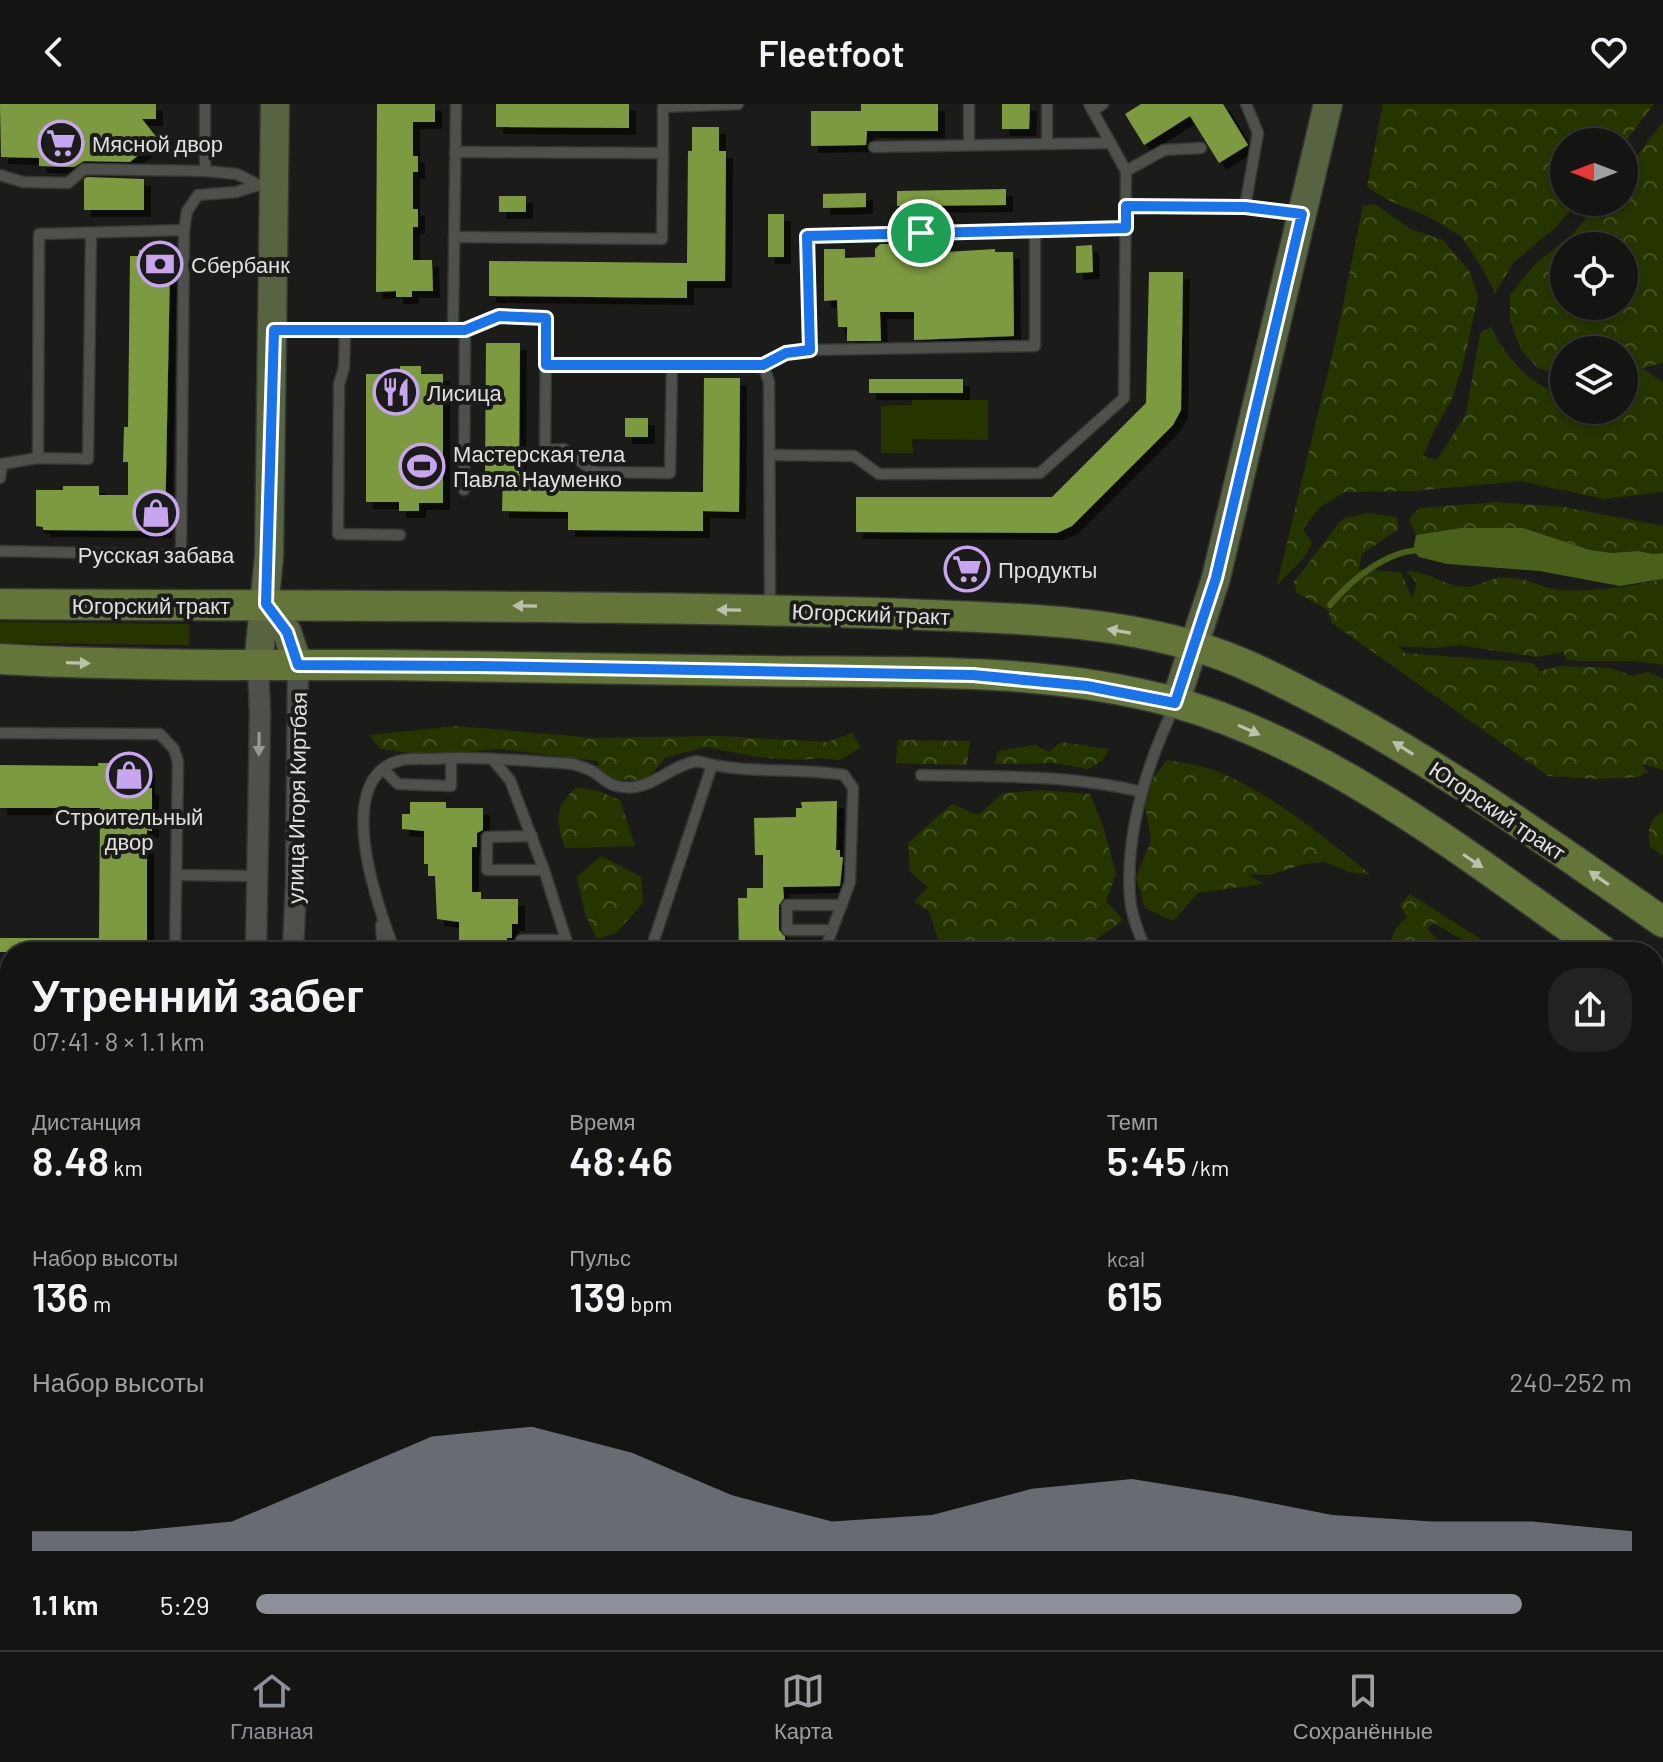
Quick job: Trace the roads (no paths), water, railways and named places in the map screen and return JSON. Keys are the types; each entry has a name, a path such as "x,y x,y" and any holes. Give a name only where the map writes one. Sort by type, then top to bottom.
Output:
{"main road":[{"name":"улица Игоря Киртбая","path":"258,666 266,604 274,330 267,185 275,104"},
{"path":"1175,703 1216,578 1328,104"},
{"name":"Югорский тракт","path":"0,604 266,604 770,611 1041,620 1098,627 1196,646 1261,672 1395,743 1493,805 1663,922"},
{"name":"улица Игоря Киртбая","path":"266,604 287,632 298,665"},
{"path":"0,659 258,666 476,666 973,675 1087,686 1175,703 1244,727 1349,779 1589,942"}],"street":[{"name":"улица Игоря Киртбая","path":"293,942 298,665"},
{"name":"улица Игоря Киртбая","path":"256,942 258,666"}],"lane":[{"path":"205,104 205,171"},
{"path":"453,330 456,104"},
{"path":"454,237 662,239 663,107 738,104"},
{"path":"969,104 969,145"},
{"path":"1047,104 1047,144"},
{"path":"769,455 854,456 879,474 1040,473 1124,398 1126,171 1091,107 1103,104"},
{"path":"1245,207 1258,133 1246,104"},
{"path":"874,147 1111,143"},
{"path":"1126,171 1164,150 1201,148"},
{"path":"455,152 663,153"},
{"path":"0,175 23,182 68,183 84,169 205,171 237,174 267,185"},
{"path":"0,551 181,555 184,230 187,211 198,195 236,192 267,185"},
{"path":"1126,206 1245,207 1302,214"},
{"path":"810,350 807,236 1126,228"},
{"path":"38,458 39,234 184,230"},
{"path":"546,365 763,365 786,353 810,350 1035,346 1035,230"},
{"path":"0,478 2,464 38,458 88,459 91,234"},
{"path":"274,330 465,330 499,316 546,318 545,450 564,449 595,472 670,473 672,365"},
{"path":"345,330 344,368 339,384 338,534 400,535"},
{"path":"464,490 465,330"},
{"path":"763,365 769,382 770,611"},
{"path":"1143,942 1130,901 1130,853 1142,792 1156,744 1175,703"},
{"path":"0,733 160,734 174,749 178,762 175,942"},
{"path":"384,770 398,784 451,786 451,758"},
{"path":"391,942 369,872 363,833 370,785 384,770 401,760 451,758 573,764 591,770 609,784 634,789 697,761 764,772 844,775 853,788 850,882 828,942"},
{"path":"493,760 510,780 566,940 521,942"},
{"path":"653,942 712,765"},
{"path":"921,775 1056,778 1107,783 1142,792"},
{"path":"532,836 487,837 487,870 544,870"},
{"path":"176,875 257,876"},
{"path":"832,930 787,930 787,905 842,905"},
{"path":"381,915 382,942"}],"waterway":[{"path":"1330,605 1370,568 1395,556 1420,550"}],"place":[{"name":"Мясной двор","path":"61,143"},
{"name":"Сбербанк","path":"160,264"},
{"name":"Лисица","path":"396,392"},
{"name":"Мастерская тела Павла Науменко","path":"422,466"},
{"name":"Русская забава","path":"156,513"},
{"name":"Продукты","path":"967,569"},
{"name":"Строительный двор","path":"129,775"}]}
